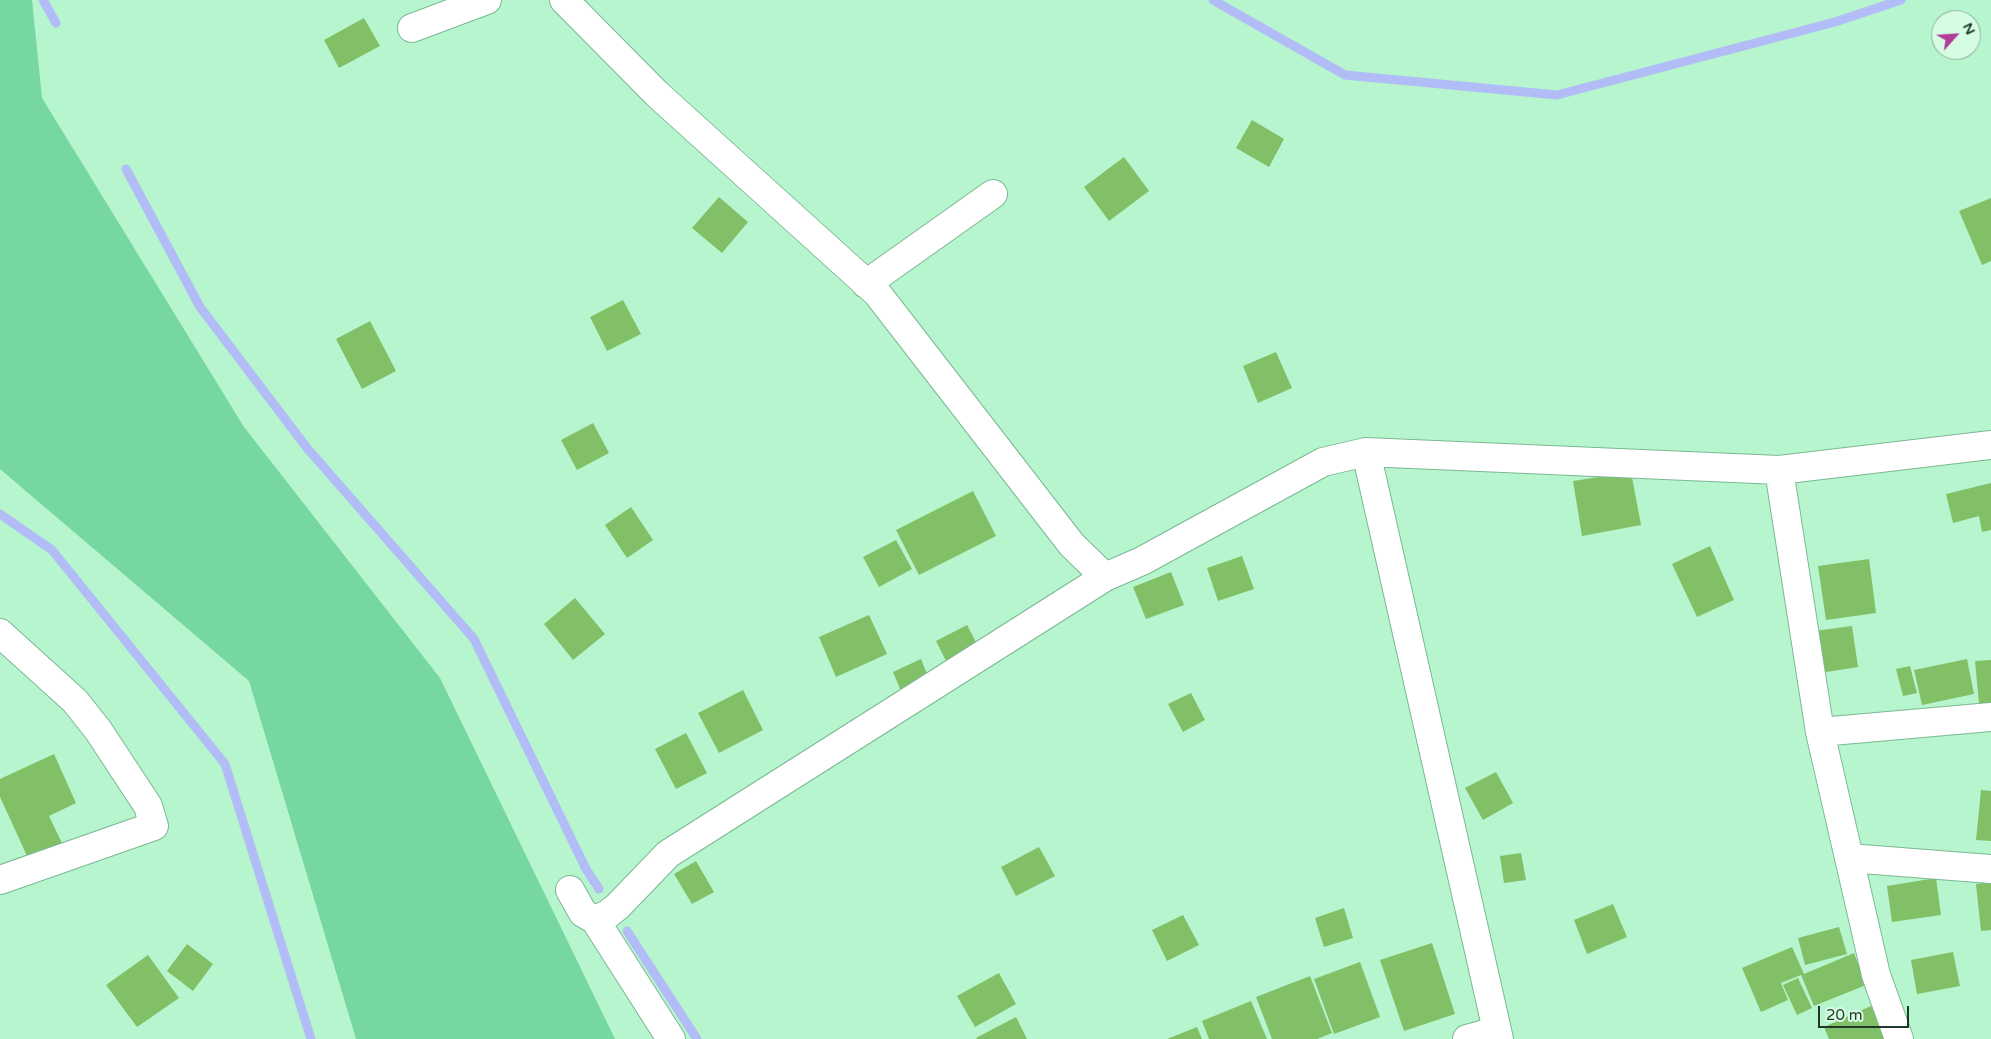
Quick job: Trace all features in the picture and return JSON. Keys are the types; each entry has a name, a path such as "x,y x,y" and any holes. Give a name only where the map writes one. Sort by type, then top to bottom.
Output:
{"street":[{"path":"412,28 487,0"},
{"path":"564,0 657,94 876,293 1072,545 1105,577"},
{"path":"866,284 994,194"},
{"path":"595,920 608,914 618,906 668,854 1105,577 1142,561 1324,462 1366,452 1779,470 1991,445"},
{"path":"1366,452 1498,1035 1467,1039"},
{"path":"1779,470 1820,732 1876,975 1899,1039"},
{"path":"0,633 75,701 98,730 148,806 154,826 0,880"},
{"path":"1820,732 1991,717"},
{"path":"1849,858 1991,869"},
{"path":"570,890 583,913 595,920 671,1039"}],"green space":[{"path":"0,0 32,0 42,98 244,427 440,678 615,1039 356,1039 249,681 0,469"}],"building":[{"path":"364,18 380,46 339,68 324,40"},
{"path":"1252,120 1284,139 1269,167 1236,148"},
{"path":"1124,157 1149,191 1109,221 1084,187"},
{"path":"719,197 748,222 722,253 692,228"},
{"path":"1991,198 1991,261 1982,265 1959,211"},
{"path":"623,300 641,334 607,351 590,317"},
{"path":"370,321 396,371 362,389 336,339"},
{"path":"1276,352 1292,388 1258,403 1243,366"},
{"path":"593,423 609,453 577,470 561,440"},
{"path":"1631,472 1641,525 1582,536 1573,481"},
{"path":"1991,483 1991,530 1982,532 1979,516 1953,523 1946,494"},
{"path":"973,491 996,536 919,575 896,530"},
{"path":"631,507 653,540 627,558 605,525"},
{"path":"896,540 912,569 879,587 863,557"},
{"path":"1710,546 1734,600 1697,617 1672,564"},
{"path":"1242,556 1254,589 1218,601 1207,568"},
{"path":"1869,559 1876,613 1826,620 1818,566"},
{"path":"1171,572 1184,605 1146,619 1133,587"},
{"path":"575,598 605,634 573,660 544,624"},
{"path":"869,615 887,654 836,677 819,637"},
{"path":"967,625 978,646 947,663 936,641"},
{"path":"1852,626 1858,667 1820,673 1814,631"},
{"path":"921,659 929,679 901,691 893,672"},
{"path":"1967,659 1974,694 1922,705 1914,670"},
{"path":"1991,660 1991,713 1980,714 1975,661"},
{"path":"1910,666 1917,693 1903,696 1896,669"},
{"path":"743,690 763,730 719,753 698,713"},
{"path":"1191,693 1205,720 1183,732 1168,704"},
{"path":"686,733 707,773 676,789 655,749"},
{"path":"54,754 76,803 49,816 62,843 28,858 0,797 0,779"},
{"path":"1496,772 1513,803 1483,820 1465,788"},
{"path":"1981,790 1991,791 1991,841 1976,840"},
{"path":"1039,847 1055,876 1016,896 1001,867"},
{"path":"1521,853 1526,880 1504,883 1500,856"},
{"path":"696,861 714,892 692,904 674,874"},
{"path":"1936,878 1941,915 1892,922 1887,886"},
{"path":"1991,882 1991,930 1981,931 1976,884"},
{"path":"1613,904 1627,937 1587,954 1574,920"},
{"path":"1344,908 1353,938 1324,947 1315,918"},
{"path":"1183,915 1199,945 1167,961 1152,930"},
{"path":"1839,927 1847,954 1805,965 1798,938"},
{"path":"1432,943 1455,1014 1404,1031 1380,960"},
{"path":"187,944 213,964 193,991 167,971"},
{"path":"1792,947 1804,974 1854,953 1866,985 1814,1006 1801,975 1781,983 1788,1000 1761,1012 1742,968"},
{"path":"1953,952 1960,986 1917,994 1911,960"},
{"path":"148,955 179,998 137,1027 106,985"},
{"path":"1360,962 1380,1017 1334,1034 1314,979"},
{"path":"999,973 1016,1004 975,1027 957,996"},
{"path":"1310,976 1332,1033 1317,1039 1272,1039 1256,997"},
{"path":"1798,978 1812,1008 1797,1015 1783,985"},
{"path":"1251,1001 1267,1039 1209,1039 1202,1021"},
{"path":"1871,1006 1885,1039 1829,1039 1824,1027"},
{"path":"1016,1017 1027,1039 976,1038"},
{"path":"1197,1027 1202,1039 1167,1039"}],"waterway":[{"path":"43,0 56,23"},
{"path":"1213,0 1345,75 1557,95 1835,22 1901,0"},
{"path":"126,169 200,307 307,448 474,639 586,869 599,889"},
{"path":"0,514 52,550 225,764 311,1039"},
{"path":"627,931 697,1039"}]}
